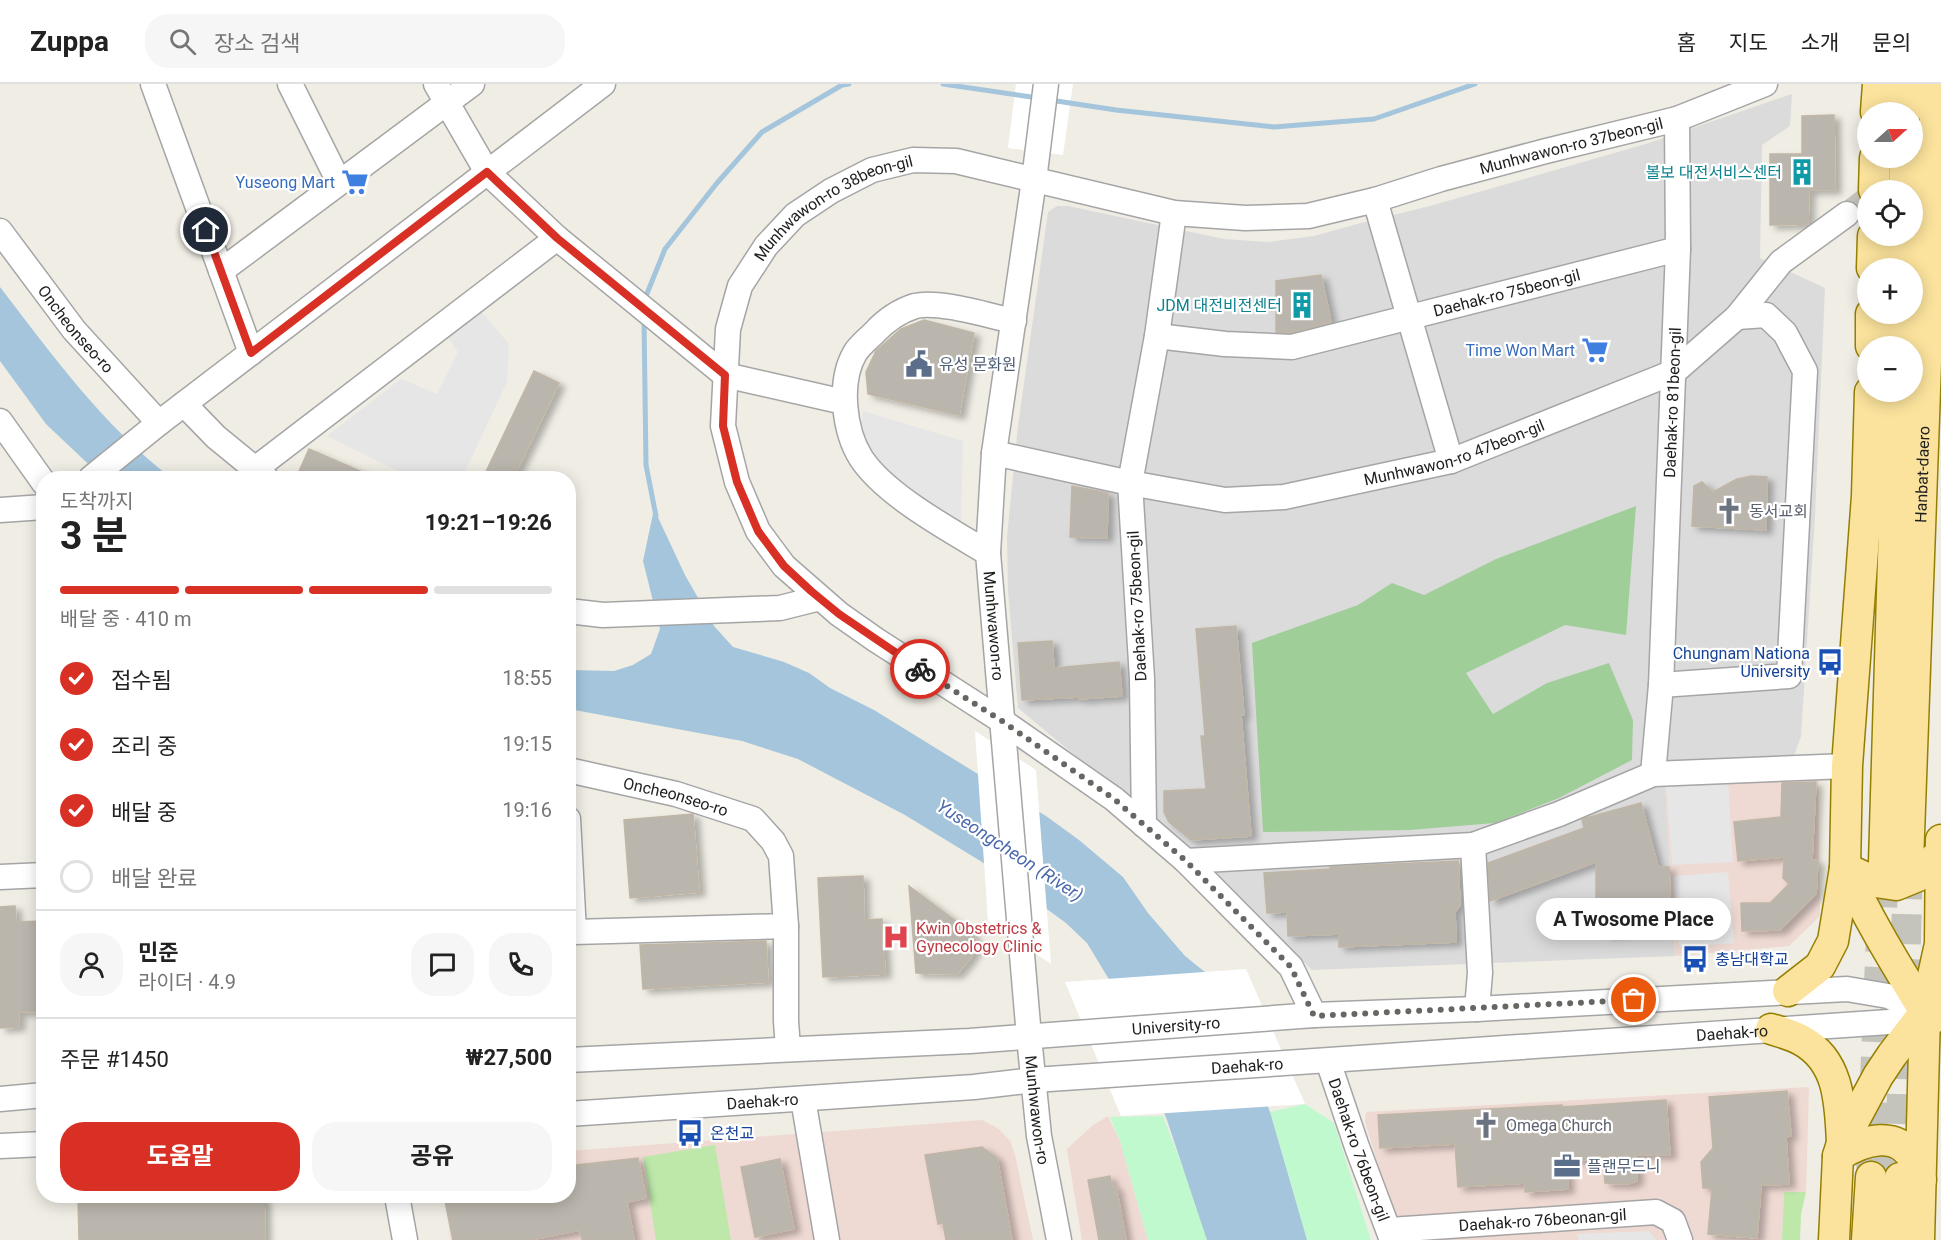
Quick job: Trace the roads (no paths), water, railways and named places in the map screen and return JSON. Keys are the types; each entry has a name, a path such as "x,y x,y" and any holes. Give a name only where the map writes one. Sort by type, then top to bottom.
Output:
{"main road":[{"path":"1877,102 1878,84"},
{"path":"1906,84 1906,102"},
{"name":"Hanbat-daero","path":"1923,337 1936,84"},
{"path":"1788,991 1820,966 1833,941 1838,919 1845,868 1847,766 1867,496 1870,402"},
{"name":"Hanbat-daero","path":"1898,402 1896,863 1920,402"},
{"path":"1867,1240 1897,1178 1936,1016 1941,946 1941,840"},
{"path":"1845,868 1875,882 1896,885 1918,876 1930,865 1941,849"},
{"path":"1845,868 1874,926 1936,1016"},
{"path":"1840,1150 1878,1076 1892,1055 1936,1016"},
{"path":"1771,1029 1802,1040 1818,1053 1832,1071 1840,1108 1840,1150 1834,1240"},
{"path":"1840,1150 1887,1139 1904,1147 1915,1161 1897,1178 1896,1240"},
{"path":"1897,1178 1919,1240"}],"street":[{"path":"153,84 251,353"},
{"path":"290,84 339,182"},
{"path":"221,271 339,182 441,94 472,84"},
{"path":"100,471 159,423 603,84"},
{"name":"Munhwawon-ro","path":"1046,84 994,453 988,553 1029,1037 1040,1136 1059,1240"},
{"name":"Munhwawon-ro 37beon-gil","path":"1034,180 1174,213 1245,218 1308,216 1375,200 1451,176 1677,119 1765,84"},
{"path":"441,94 487,172 557,238 725,375 844,402"},
{"name":"Daehak-ro 81beon-gil","path":"1653,774 1661,684 1674,372 1678,249 1677,119"},
{"name":"Munhwawon-ro 38beon-gil","path":"1034,180 956,161 913,160 872,170 831,191 795,215 766,246 740,286 728,329 723,426 737,482 758,531 784,566 820,598 876,640 1002,721 1114,799 1144,825"},
{"path":"1375,200 1451,461"},
{"name":"Daehak-ro 75beon-gil","path":"1144,825 1142,679 1130,483 1157,336 1174,213"},
{"name":"Munhwawon-ro 47beon-gil","path":"994,453 1130,483 1225,500 1284,497 1451,461 1674,372 1737,317 1782,262 1847,214"},
{"name":"Oncheonseo-ro","path":"0,231 74,330 159,423"},
{"path":"264,471 557,238"},
{"name":"Daehak-ro 75beon-gil","path":"1157,336 1225,344 1292,347 1678,249"},
{"path":"988,553 909,503 862,460 851,440 844,402 845,382 855,353 887,320 916,306 940,305 1014,321"},
{"path":"1661,684 1789,676 1804,371 1785,333 1766,315 1737,317"},
{"path":"184,404 216,437 256,471"},
{"path":"0,421 36,472"},
{"path":"0,510 36,508"},
{"path":"576,612 603,615 780,608 820,598"},
{"path":"1186,861 1473,845 1559,814 1653,774 1847,766"},
{"name":"Oncheonseo-ro","path":"576,772 676,794 753,819 773,841 781,856 786,926"},
{"path":"1144,825 1186,861 1291,967 1314,1016 1847,989 1888,996 1936,1016"},
{"path":"1473,845 1480,973 1477,1009"},
{"path":"0,877 36,875"},
{"path":"576,932 786,926 788,1049"},
{"name":"University-ro","path":"1029,1037 1314,1016"},
{"name":"Daehak-ro","path":"576,1113 1889,1022 1936,1016"},
{"path":"576,1060 1029,1037"},
{"name":"Daehak-ro 76beon-gil","path":"1328,1061 1391,1235"},
{"path":"0,1099 36,1096"},
{"path":"803,1099 827,1240"},
{"path":"0,1146 36,1144"},
{"path":"398,1203 405,1240"},
{"name":"Daehak-ro 76beonan-gil","path":"1391,1235 1656,1212 1673,1221 1680,1240"}],"water":[{"path":"0,287 59,363 101,412 163,471 96,471 46,424 0,361"},
{"name":"Yuseongcheon (River)","path":"654,509 685,575 714,626 733,647 784,662 809,673 830,688 874,710 1046,816 1123,877 1148,913 1185,956 1221,985 1270,1112 1307,1240 1207,1240 1167,1120 1110,981 1087,943 1066,923 982,862 905,815 798,759 742,741 576,710 576,670 614,671 633,665 651,654 660,629 643,561"}],"waterway":[{"path":"644,301 665,249 717,183 762,132 842,85 849,84"},
{"path":"943,84 1038,98"},
{"path":"1050,100 1116,110 1274,127 1374,119 1475,84"},
{"path":"644,319 646,465 656,516"}],"tunnel":[{"path":"1847,214 1857,206"},
{"path":"1900,1169 1908,862"},
{"path":"1871,1177 1884,863"}],"place":[{"name":"볼보 대전서비스센터","path":"1802,172"},
{"name":"Yuseong Mart","path":"355,182"},
{"name":"JDM 대전비전센터","path":"1302,305"},
{"name":"Time Won Mart","path":"1595,350"},
{"name":"유성 문화원","path":"919,364"},
{"name":"동서교회","path":"1729,511"},
{"name":"Chungnam Nationa University","path":"1830,662"},
{"name":"Kwin Obstetrics & Gynecology Clinic","path":"896,937"},
{"name":"충남대학교","path":"1695,959"},
{"name":"A Twosome Place","path":"1634,1000"},
{"name":"Omega Church","path":"1486,1125"},
{"name":"온천교","path":"690,1133"},
{"name":"플랜무드니","path":"1567,1166"}]}
